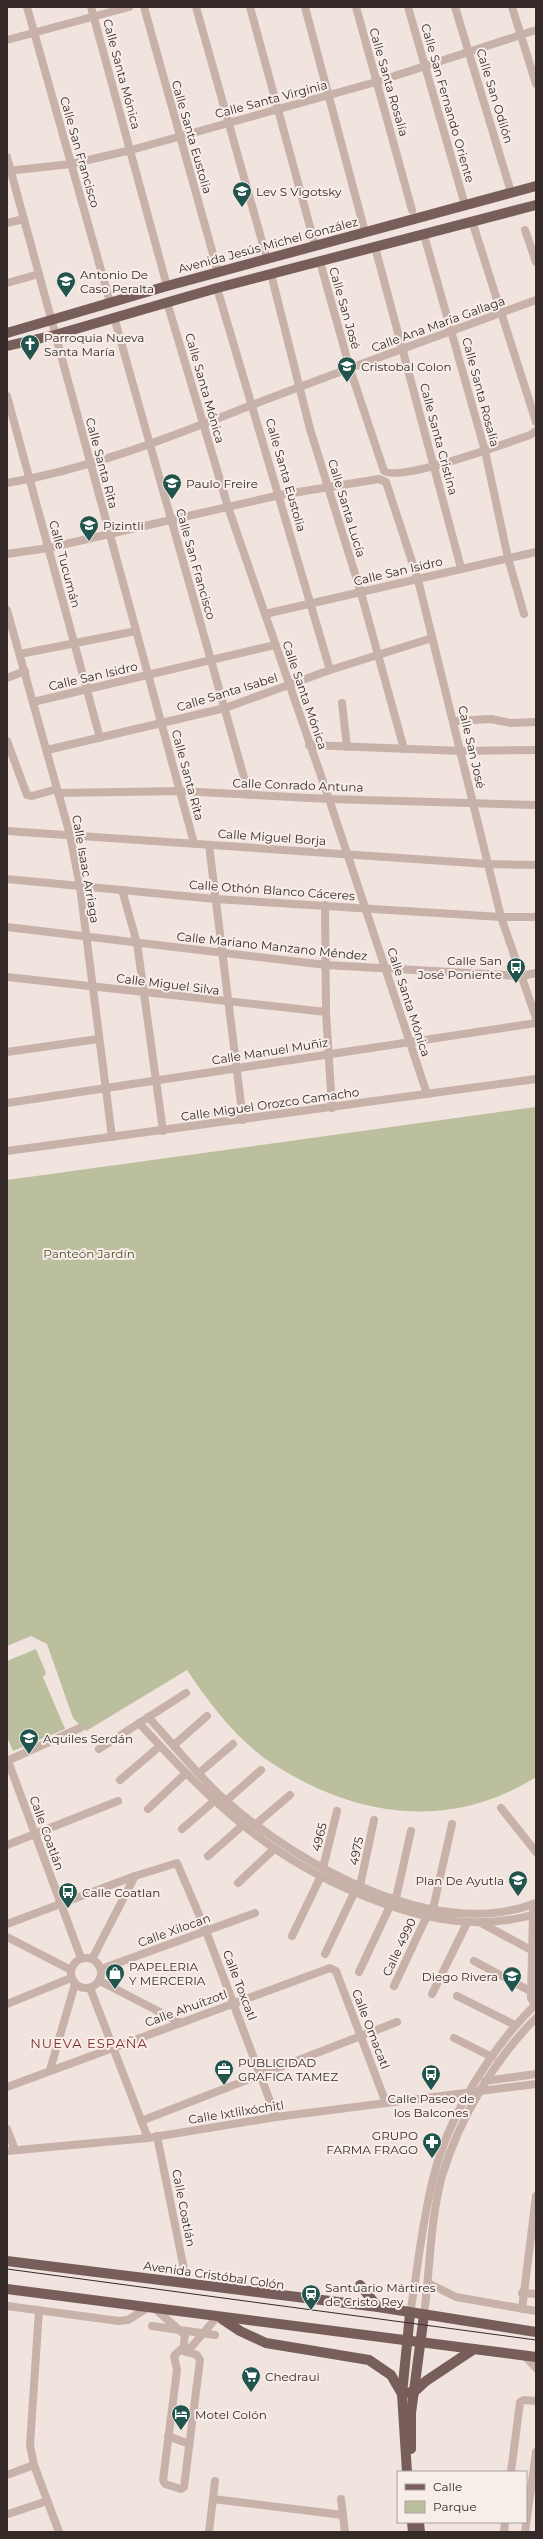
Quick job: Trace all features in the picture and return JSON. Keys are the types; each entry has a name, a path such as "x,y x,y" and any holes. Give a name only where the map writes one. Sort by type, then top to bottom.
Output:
{"main road":[{"name":"Avenida Jesús Michel González","path":"7,332 167,286 536,186"},
{"path":"7,346 55,335 217,288 536,205"},
{"name":"Avenida Cristóbal Colón","path":"7,2261 378,2307 410,2314 536,2332"},
{"path":"360,2285 378,2307"},
{"path":"7,2289 421,2344 536,2357"},
{"path":"406,2471 402,2394 410,2314"},
{"path":"412,2471 411,2413 424,2316"},
{"path":"219,2317 240,2331 266,2343 369,2360 391,2375 402,2394"},
{"path":"402,2394 415,2391 426,2381 474,2349"}],"street":[{"name":"Calle San Francisco","path":"27,7 110,302"},
{"name":"Calle Santa Mónica","path":"91,7 167,286"},
{"path":"7,40 129,7"},
{"name":"Calle Santa Eustolia","path":"144,7 218,272"},
{"path":"196,7 267,259"},
{"path":"250,7 315,246"},
{"path":"304,7 365,232"},
{"name":"Calle Santa Rosalía","path":"356,7 412,210"},
{"name":"Calle San Fernando Oriente","path":"408,7 466,205"},
{"name":"Calle San Odilón","path":"455,7 512,192"},
{"path":"512,7 536,84"},
{"name":"Calle Santa Virginia","path":"9,170 71,164 180,137 228,122 376,82 536,30"},
{"name":"Calle Santa Rita","path":"7,158 9,170 24,219 90,465 181,791 194,844"},
{"path":"7,223 24,219"},
{"path":"472,221 536,422"},
{"path":"526,230 536,262"},
{"name":"Calle Santa Rosalía","path":"424,235 484,451 508,558 524,614"},
{"name":"Calle Santa Cristina","path":"375,247 460,568"},
{"name":"Calle San José","path":"320,262 350,369 381,466 386,473 393,474 434,466"},
{"path":"7,283 39,274"},
{"name":"Calle Santa Lucía","path":"271,274 327,486 361,593 404,749"},
{"name":"Calle Santa Eustolia","path":"217,288 280,495 330,670"},
{"name":"Calle Ana María Gallaga","path":"7,483 90,465 150,446 253,405 536,300"},
{"name":"Calle Santa Mónica","path":"167,302 202,425 228,506 309,745 348,854 364,908 427,1094"},
{"name":"Calle San Francisco","path":"114,317 249,795"},
{"name":"Calle Tucumán","path":"7,396 100,738"},
{"path":"434,466 484,451 536,431"},
{"name":"Calle San José","path":"327,486 379,479 386,482 418,580 454,721 501,917 536,1018"},
{"path":"7,554 48,548 171,521 228,506 327,486"},
{"name":"Calle San Isidro","path":"265,614 418,580 460,568 536,552"},
{"name":"Calle Isaac Arriaga","path":"7,610 8,620 34,702 70,835 80,887 98,1039 112,1137"},
{"path":"20,654 136,631"},
{"name":"Calle Santa Isabel","path":"46,750 225,708 330,670 432,638"},
{"name":"Calle San Isidro","path":"34,702 275,645"},
{"path":"7,678 25,672"},
{"path":"342,703 347,747"},
{"path":"454,721 491,719 511,723 536,722"},
{"name":"Calle Conrado Antuna","path":"7,741 27,795 32,796 58,791 181,791 329,799 536,804"},
{"path":"309,745 461,751 536,750"},
{"name":"Calle Miguel Borja","path":"7,831 536,866"},
{"path":"209,845 243,1120"},
{"name":"Calle Othón Blanco Cáceres","path":"7,879 80,887 216,898 501,917 536,917"},
{"path":"122,890 137,943 163,1131"},
{"path":"325,905 326,1012 332,1108"},
{"name":"Calle Mariano Manzano Méndez","path":"7,927 86,938 326,965 521,976 536,973"},
{"name":"Calle Miguel Silva","path":"7,977 228,1003 326,1012"},
{"name":"Calle Manuel Muñiz","path":"7,1103 536,1023"},
{"path":"7,1052 98,1039"},
{"name":"Calle Miguel Orozco Camacho","path":"7,1151 332,1108 536,1079"},
{"path":"99,1749 186,1693"},
{"path":"174,1745 207,1716"},
{"path":"143,1720 174,1745 198,1774 226,1801 255,1825 323,1868 360,1886 433,1909 483,1913 533,1904 535,1914 532,2000 536,2005 515,2025 492,2057 469,2093 446,2137 434,2175 410,2314"},
{"path":"143,1720 160,1746 213,1802 242,1826 274,1849 320,1878 354,1893 426,1918 481,1924 505,1922 535,1914"},
{"path":"7,1761 80,1728"},
{"path":"198,1774 233,1744"},
{"path":"120,1780 160,1746"},
{"name":"Calle Coatlán","path":"7,1761 82,1958"},
{"path":"226,1801 261,1770"},
{"path":"148,1809 185,1774"},
{"path":"255,1825 290,1795"},
{"path":"7,1845 118,1801"},
{"path":"182,1829 213,1802"},
{"path":"501,1808 536,1852"},
{"name":"4965","path":"323,1868 337,1811"},
{"name":"4975","path":"360,1886 374,1820"},
{"path":"433,1909 452,1824"},
{"path":"208,1856 242,1826"},
{"path":"396,1898 411,1830"},
{"path":"238,1883 274,1849"},
{"name":"Calle Toxcatl","path":"135,1876 177,1863 206,1931 276,2118"},
{"path":"7,1924 135,1876"},
{"path":"92,1959 135,1876"},
{"path":"292,1936 320,1878"},
{"path":"325,1954 354,1893"},
{"path":"359,1972 390,1906"},
{"name":"Calle Xilocan","path":"101,1969 255,1913"},
{"name":"Calle 4990","path":"394,1986 426,1918"},
{"path":"432,1994 467,1923"},
{"path":"481,1924 533,1951"},
{"path":"7,1937 72,1977 81,1988 90,1988 100,1981"},
{"path":"50,2070 74,1963 82,1958 92,1959 101,1969 100,1981"},
{"path":"474,1961 532,1992"},
{"name":"Calle Ahuítzotl","path":"7,2087 328,1968"},
{"name":"Calle Omacatl","path":"328,1968 336,1971 386,2103"},
{"path":"7,2004 72,1977"},
{"path":"100,1981 181,2023"},
{"path":"90,1988 148,2138"},
{"path":"457,1996 515,2025"},
{"path":"424,2316 442,2177 456,2140 480,2092 524,2030 536,2018"},
{"path":"141,2121 261,2076 397,2022"},
{"path":"454,2038 492,2057"},
{"path":"476,2082 536,2074"},
{"name":"Calle Ixtlilxóchitl","path":"11,2151 148,2138 276,2118 536,2084"},
{"path":"7,2129 11,2151"},
{"name":"Calle Coatlán","path":"158,2136 187,2284"},
{"path":"522,2309 522,2293 532,2257 536,2196"},
{"path":"428,2283 456,2297 536,2311"},
{"path":"414,2296 420,2292 424,2294 426,2298"},
{"path":"522,2293 536,2294"},
{"path":"7,2306 119,2321 132,2318 151,2308 181,2330 185,2335 185,2351"},
{"path":"39,2310 30,2445 34,2465 59,2532"},
{"path":"185,2351 219,2317"},
{"path":"152,2326 215,2336"},
{"path":"178,2350 185,2351 197,2355 200,2360 184,2487 181,2489 165,2484 163,2480 177,2370 174,2356 178,2350"},
{"path":"524,2356 536,2368"},
{"path":"512,2471 520,2402 524,2400 536,2401"},
{"path":"168,2436 189,2444"},
{"path":"527,2518 536,2452"},
{"path":"7,2475 34,2465"},
{"path":"209,2532 215,2481"},
{"path":"213,2499 343,2515"},
{"path":"341,2499 345,2532"},
{"path":"8,2514 47,2501"}],"green space":[{"name":"Panteón Jardín","path":"536,1107 536,1777 503,1794 469,1806 435,1811 402,1811 368,1805 335,1795 302,1781 270,1762 246,1743 224,1720 187,1670 86,1731 73,1718 47,1644 31,1636 7,1646 7,1180"},
{"path":"36,1649 46,1673 43,1677 65,1729 13,1751 7,1737 7,1661"}],"tram line":[{"path":"7,2269 536,2340"}],"place":[{"name":"Lev S Vigotsky","path":"242,208"},
{"name":"Antonio De Caso Peralta","path":"66,298"},
{"name":"Parroquia Nueva Santa María","path":"30,361"},
{"name":"Cristobal Colon","path":"347,383"},
{"name":"Paulo Freire","path":"172,500"},
{"name":"Pizintli","path":"89,542"},
{"name":"Calle San José Poniente","path":"516,984"},
{"name":"Aquiles Serdán","path":"29,1755"},
{"name":"Plan De Ayutla","path":"518,1897"},
{"name":"Calle Coatlan","path":"68,1909"},
{"name":"PAPELERIA Y MERCERIA","path":"115,1990"},
{"name":"Diego Rivera","path":"512,1993"},
{"name":"PUBLICIDAD GRAFICA TAMEZ","path":"224,2086"},
{"name":"Calle Paseo de los Balcones","path":"431,2091"},
{"name":"GRUPO FARMA FRAGO","path":"432,2159"},
{"name":"Santuario Mártires de Cristo Rey","path":"311,2311"},
{"name":"Chedraui","path":"251,2393"},
{"name":"Motel Colón","path":"181,2431"}],"district":[{"name":"NUEVA ESPAÑA","path":"89,2043"}]}
